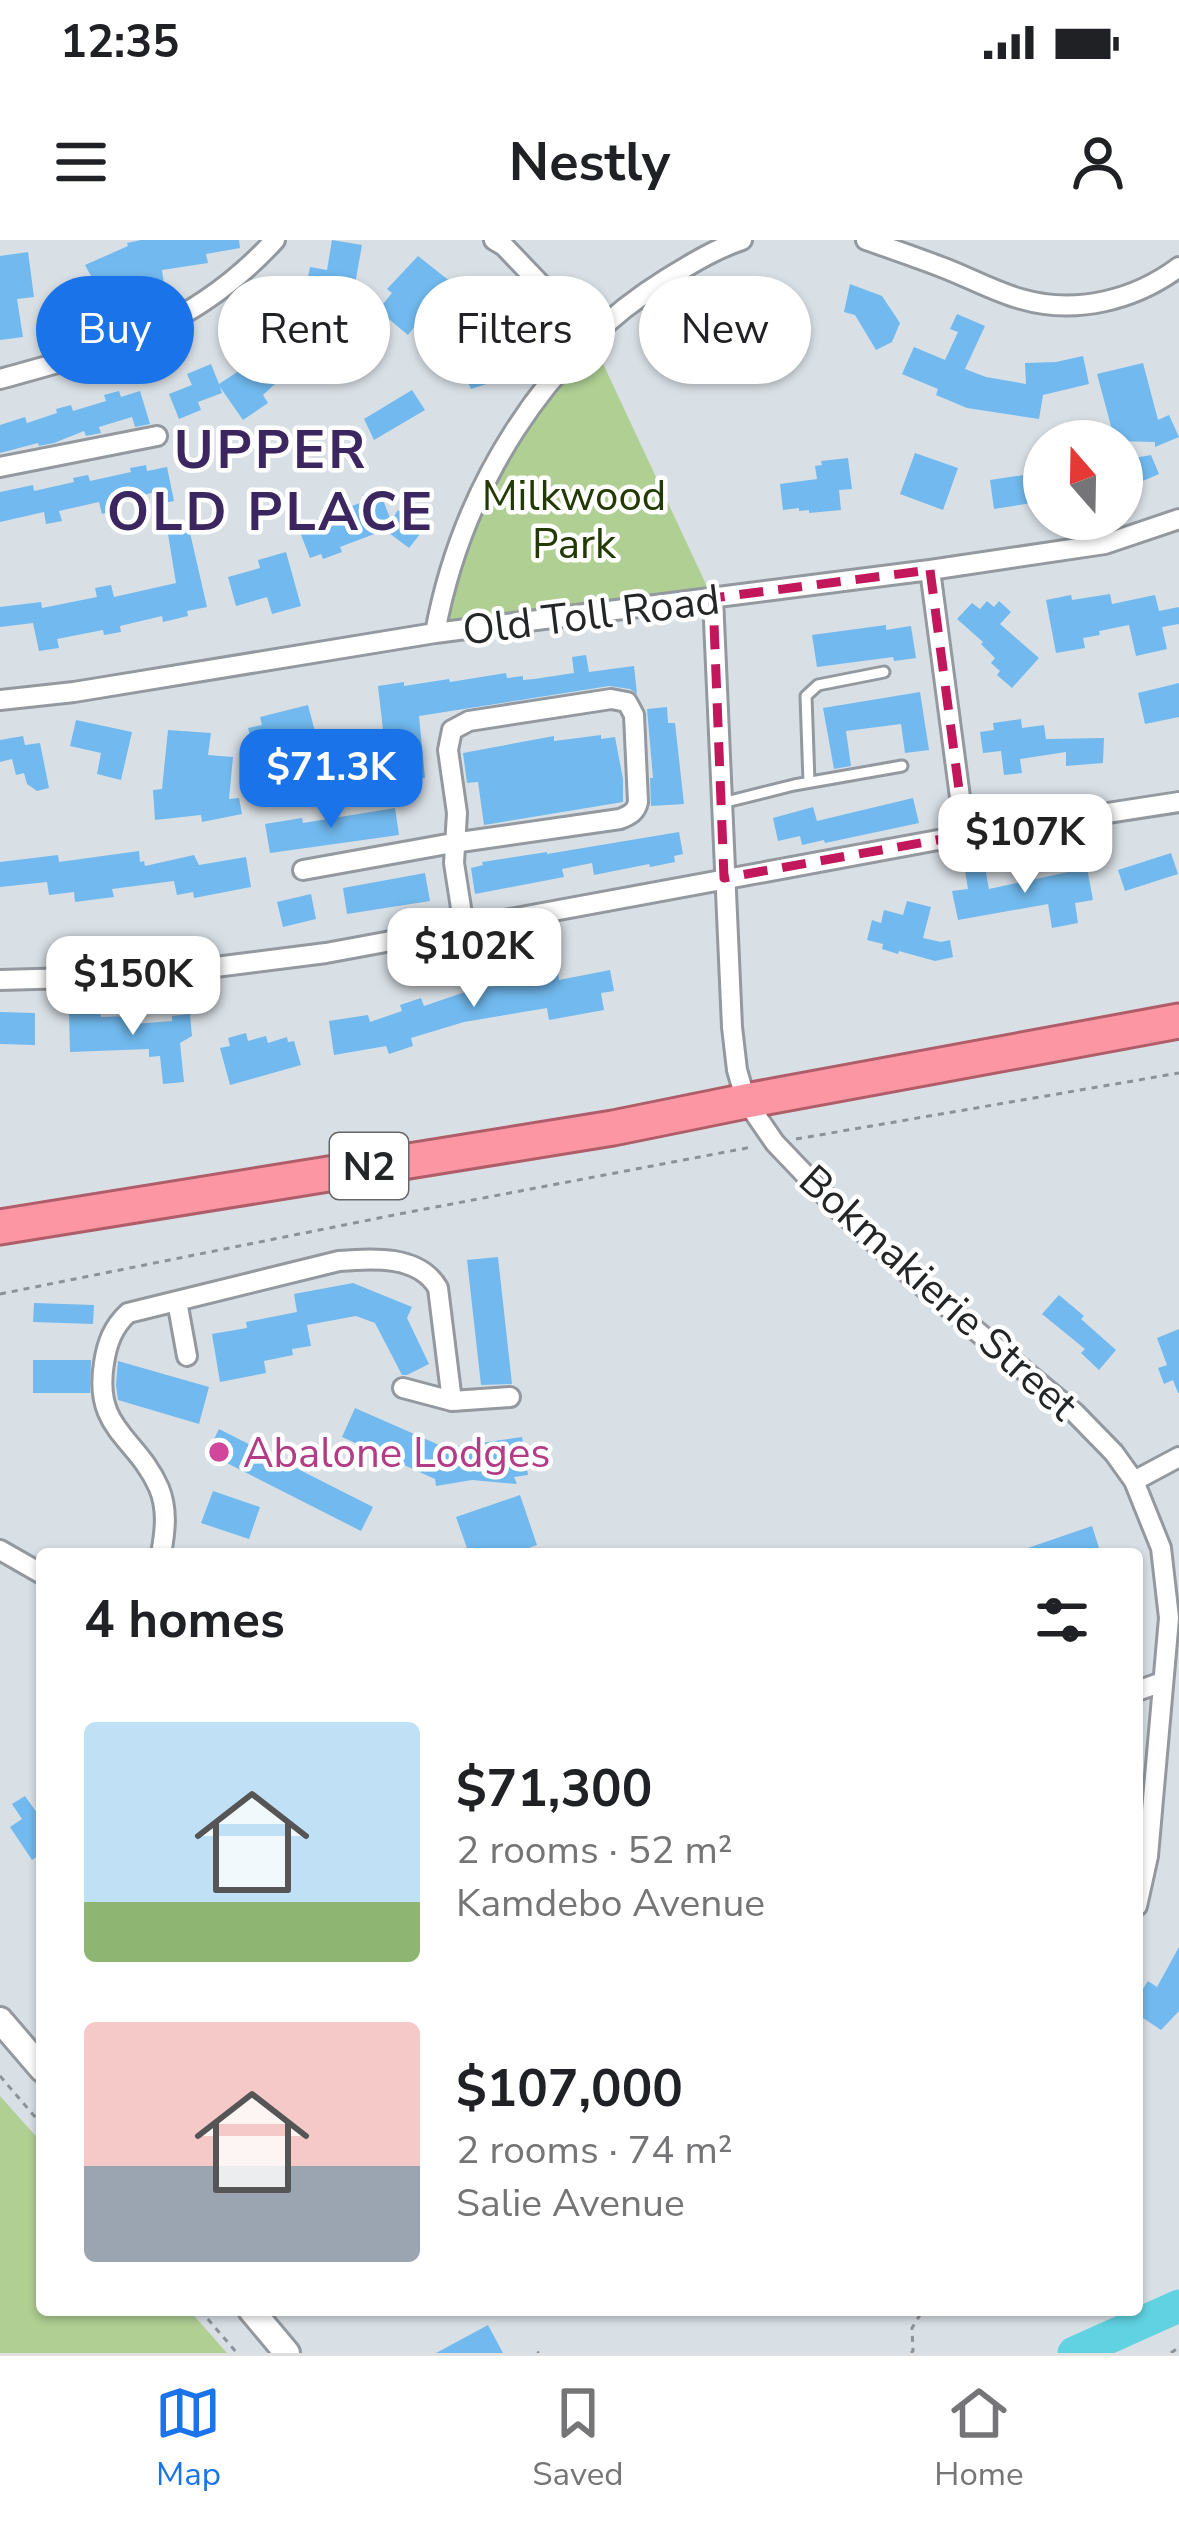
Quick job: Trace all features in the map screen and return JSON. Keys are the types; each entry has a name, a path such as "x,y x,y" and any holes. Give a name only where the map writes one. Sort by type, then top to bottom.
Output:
{"highway":[{"name":"N2","path":"0,1227 614,1128 1179,1022"}],"street":[{"path":"0,379 103,351 163,327 216,296 275,240"},
{"path":"494,240 532,276"},
{"path":"615,317 691,264 742,240"},
{"path":"866,240 1022,300 1054,304 1116,299 1144,290 1179,267"},
{"path":"435,633 441,602 484,482 513,431 548,384"},
{"path":"0,467 157,436"},
{"name":"Old Toll Road","path":"0,700 435,633 1105,544 1179,519"},
{"path":"930,570 965,835"},
{"name":"Bokmakierie Street","path":"713,598 731,1027 746,1101 775,1143 839,1210 1075,1413 1134,1481 1161,1548 1168,1618 1143,1879"},
{"path":"303,870 453,843 630,815 638,802 636,726 628,702 611,699 469,721 452,730 448,750 457,813 453,843 455,882 464,927"},
{"path":"0,980 144,976 326,953 965,835 1179,802"},
{"path":"162,1548 164,1502 149,1471 103,1406 106,1349 112,1332 128,1313 339,1261 370,1258 417,1268 431,1276 438,1288 452,1401"},
{"path":"177,1301 187,1356"},
{"path":"403,1388 452,1401 510,1397"},
{"path":"1134,1481 1179,1457"},
{"path":"0,1550 36,1571"},
{"path":"1143,1689 1162,1682"},
{"path":"0,2020 36,2061"},
{"path":"257,2316 287,2353"}],"lane":[{"path":"809,782 805,706 810,690 829,681 884,672"},
{"path":"722,803 902,766"}],"path":[{"path":"0,1294 775,1143 1179,1073"},
{"path":"0,2076 36,2118"},
{"path":"205,2316 237,2353"},
{"path":"911,2353 912,2327 919,2316"},
{"path":"1171,2353 1179,2348"}],"highlighted area":[{"path":"930,570 965,835 724,878 713,598"}],"green space":[{"name":"Milkwood Park","path":"556,384 613,384 711,595 440,629 464,544 515,434"},
{"path":"0,2096 36,2136 36,2316 194,2316 227,2353 0,2353"}],"building":[{"path":"239,240 240,248 206,254 208,263 162,270 163,276 91,276 85,265 127,243"},
{"path":"332,240 362,245 356,276 308,276 310,267 327,270"},
{"path":"28,252 34,297 17,299 23,337 0,340 0,256"},
{"path":"418,256 443,276 414,276 414,327 408,335 390,320 390,286"},
{"path":"850,284 882,296 900,323 892,342 876,350 855,315 844,312"},
{"path":"957,314 985,326 965,369 1026,384 1025,363 1083,356 1089,384 1043,395 1039,419 967,408 936,395 938,389 902,374 914,347 945,360 958,332 950,329"},
{"path":"1143,363 1158,420 1169,415 1179,437 1155,447 1155,442 1143,442 1143,420 1109,420 1097,374"},
{"path":"211,364 218,384 275,384 263,395 268,403 243,420 220,387 222,393 198,402 201,410 179,419 169,394 194,384 194,371"},
{"path":"412,390 425,410 374,440 364,419"},
{"path":"119,391 121,397 140,391 150,424 135,427 132,417 99,427 101,433 86,436 84,431 54,443 0,453 0,425 25,417 27,423 71,405 73,411 106,401 104,395"},
{"path":"915,453 958,468 943,510 900,494"},
{"path":"1151,455 1159,474 1143,481 1143,456"},
{"path":"848,458 852,489 839,490 841,510 783,510 780,484 817,479 815,466 822,465 821,461"},
{"path":"146,465 147,471 167,467 174,501 159,504 156,492 115,501 117,510 102,514 99,502 59,511 62,521 46,524 44,512 0,522 0,492 33,485 34,491 88,475 90,481"},
{"path":"1023,475 1023,504 994,509 990,480"},
{"path":"379,489 391,521 398,510 424,529 409,548 385,530 340,547 342,552 310,558 298,527 365,501 362,495"},
{"path":"188,524 207,607 163,622 162,616 120,626 121,632 104,635 103,630 57,639 59,648 39,651 33,623 0,627 0,607 41,602 42,608 97,597 95,588 111,585 114,597 176,583 167,528"},
{"path":"286,552 301,606 272,614 267,597 236,606 228,577 260,568 258,560"},
{"path":"1110,594 1112,604 1155,595 1159,611 1179,607 1179,624 1162,627 1167,649 1136,656 1129,625 1083,638 1085,648 1056,653 1046,600"},
{"path":"987,601 994,607 999,601 1011,612 1000,624 1039,658 1012,688 997,675 1000,671 991,663 995,658 983,642 957,619 972,603 980,609"},
{"path":"886,625 886,630 911,626 916,658 817,667 812,635"},
{"path":"586,655 589,672 634,666 637,694 609,686 419,716 425,778 389,782 378,686 506,673 507,678 534,679 574,673 572,657"},
{"path":"1179,683 1179,717 1145,724 1138,693"},
{"path":"920,692 929,750 905,753 901,724 846,731 851,766 834,769 823,708"},
{"path":"308,705 319,747 313,748 320,775 269,788 248,728 262,725 260,717"},
{"path":"667,707 668,723 675,723 684,804 651,806 647,709"},
{"path":"1021,719 1022,728 1044,725 1046,739 1104,738 1103,763 1066,766 1066,752 1020,759 1022,773 1004,775 1001,751 983,753 980,732 994,730 993,723"},
{"path":"76,720 132,732 121,780 97,774 101,753 70,746"},
{"path":"168,730 211,733 208,755 233,757 229,799 239,798 242,814 202,822 201,815 155,820 153,790 162,789"},
{"path":"601,735 601,739 615,737 623,802 484,825 478,782 467,783 463,753 554,736 554,741"},
{"path":"23,736 25,745 40,743 49,788 37,791 27,784 24,773 16,775 12,759 0,762 0,740"},
{"path":"913,798 919,823 825,843 802,845 800,836 778,841 773,818 813,807 817,821"},
{"path":"395,808 399,835 270,853 265,824 302,818 303,823"},
{"path":"679,832 683,854 674,856 675,862 594,875 592,863 562,869 564,877 475,894 471,868 482,862"},
{"path":"139,851 145,866 194,855 199,865 246,857 251,887 194,898 193,892 177,895 174,881 112,889 114,897 75,902 74,892 49,895 47,882 0,887 0,862 58,855 59,862"},
{"path":"1171,853 1178,874 1125,891 1118,870"},
{"path":"985,867 989,889 1087,868 1093,900 1075,903 1078,923 1052,928 1048,904 958,920 952,891 968,889 965,871"},
{"path":"425,873 430,901 347,914 343,888"},
{"path":"311,894 316,919 283,927 277,902"},
{"path":"907,901 931,907 923,938 950,940 953,957 935,961 898,954 867,940 872,920 881,923 884,910 903,915"},
{"path":"557,966 559,980 610,970 614,991 601,993 604,1010 549,1020 547,1008 464,1022 411,1038 413,1046 389,1054 386,1046 334,1055 329,1021 368,1015 370,1022 402,1011 400,1005 421,998 424,1006 471,990 541,978 540,969"},
{"path":"100,1011 101,1017 134,1016 134,1024 172,1021 172,1016 190,1014 192,1036 180,1043 184,1082 163,1084 160,1056 149,1057 149,1049 70,1052 69,1012"},
{"path":"0,1012 35,1013 35,1045 0,1044"},
{"path":"246,1033 248,1041 266,1036 268,1043 287,1037 288,1042 294,1041 301,1065 230,1085 220,1048 230,1046 228,1038"},
{"path":"498,1257 512,1384 481,1385 467,1260"},
{"path":"353,1283 412,1307 407,1318 429,1364 402,1375 375,1323 356,1316 307,1325 311,1346 264,1361 266,1373 220,1382 212,1334 297,1312 294,1294"},
{"path":"1059,1295 1116,1350 1099,1370 1081,1353 1085,1349 1042,1314"},
{"path":"34,1303 94,1305 93,1324 33,1322"},
{"path":"1179,1329 1178,1393 1173,1380 1164,1384 1158,1368 1167,1365 1157,1338"},
{"path":"33,1360 91,1360 90,1393 33,1393"},
{"path":"118,1361 209,1387 199,1424 118,1400"},
{"path":"355,1408 446,1448 522,1437 528,1475 514,1477 517,1484 472,1480 436,1486 435,1479 342,1437"},
{"path":"219,1429 373,1507 361,1531 207,1453"},
{"path":"213,1491 260,1507 249,1539 201,1523"},
{"path":"520,1495 537,1545 467,1548 456,1517"},
{"path":"1092,1526 1099,1548 1028,1548"},
{"path":"25,1796 36,1812 36,1857 32,1860 10,1827 22,1819 12,1804"},
{"path":"1179,1947 1179,2011 1161,2030 1143,2018 1143,1989 1148,1981 1157,1987"},
{"path":"488,2325 503,2353 436,2353"}],"waterway":[{"path":"1074,2353 1179,2306"}],"place":[{"name":"Abalone Lodges","path":"219,1452"}],"district":[{"name":"UPPER OLD PLACE","path":"271,480"}]}
